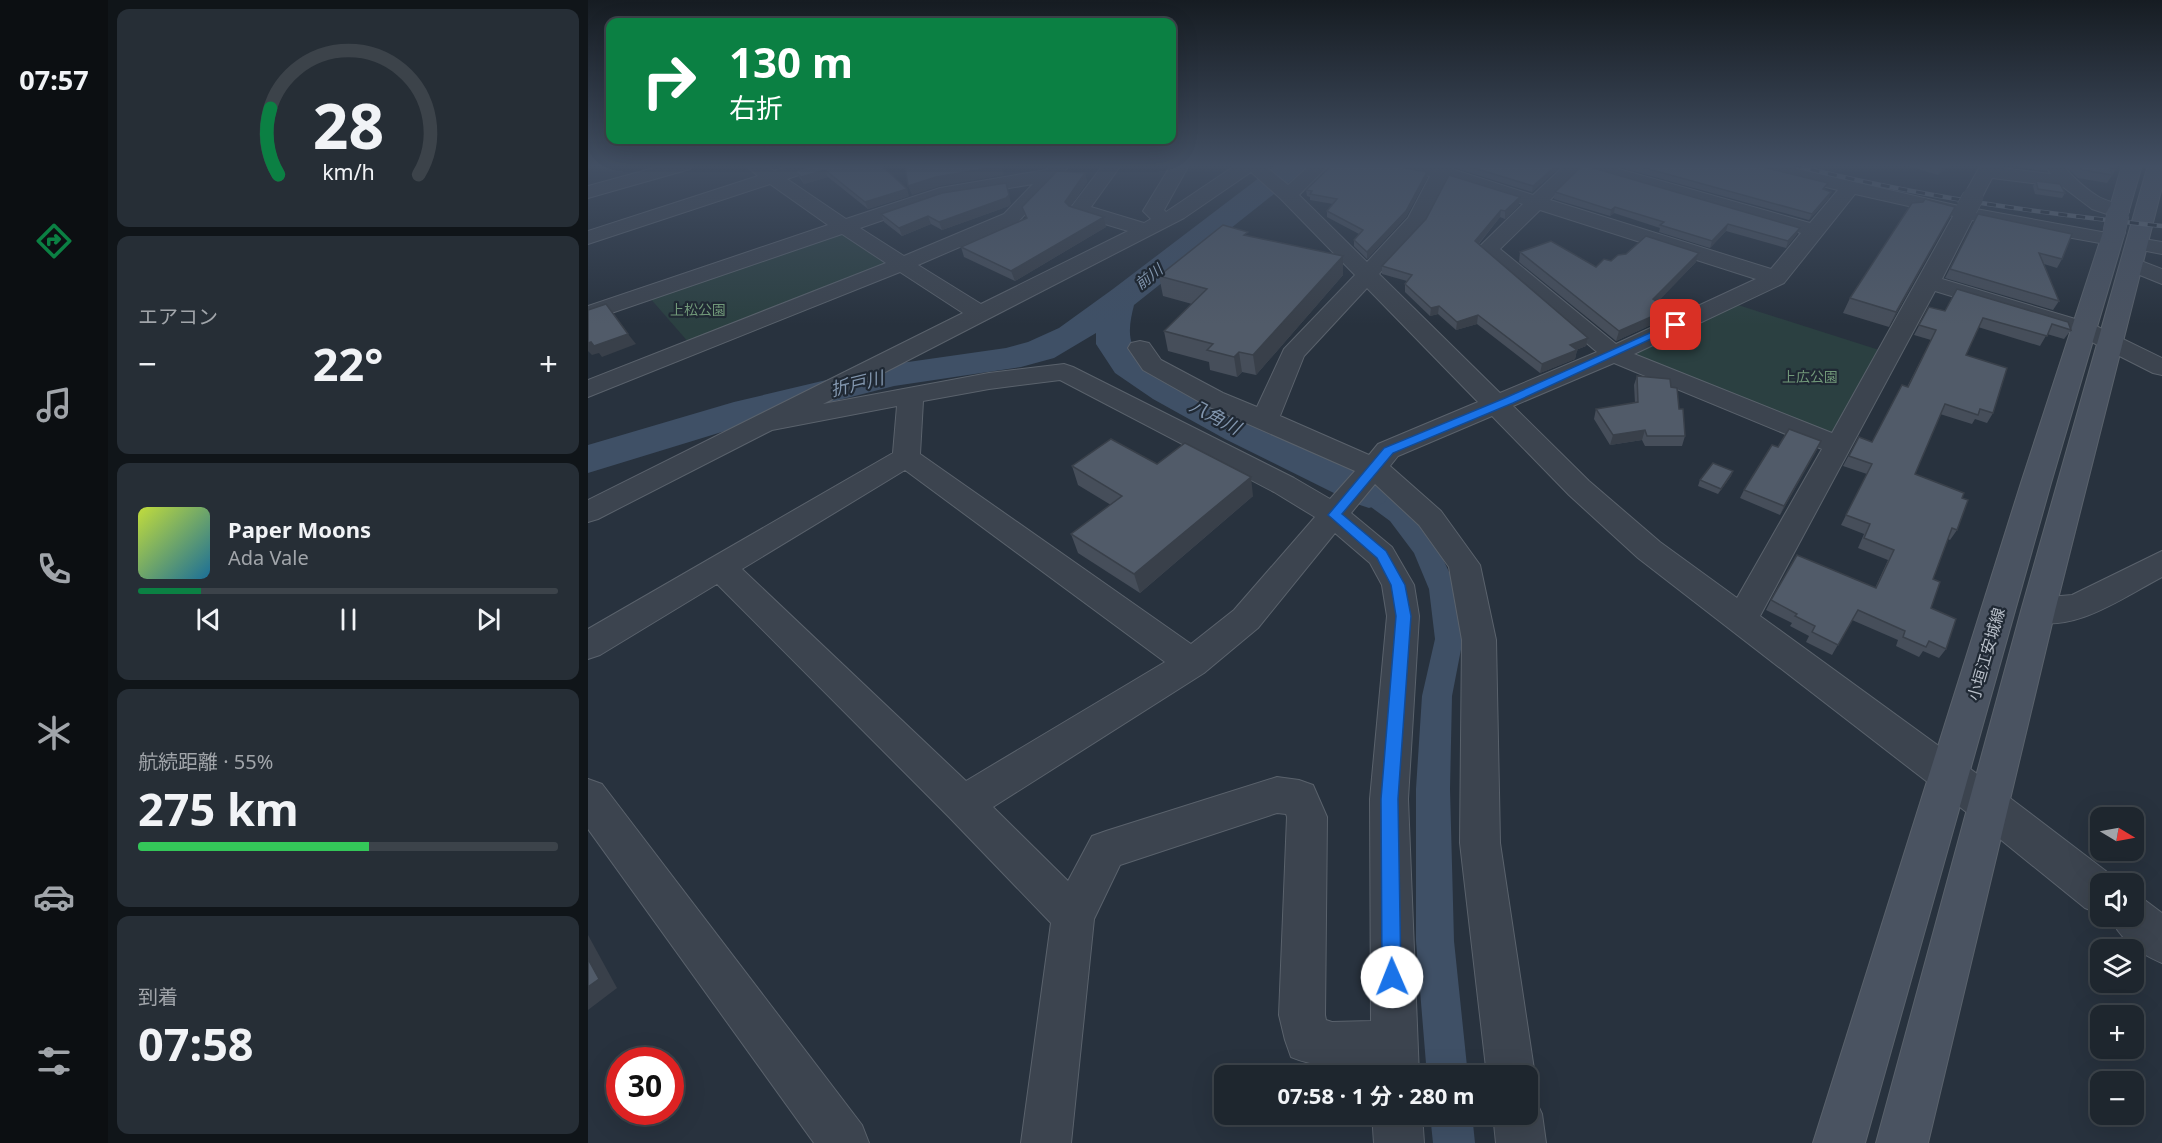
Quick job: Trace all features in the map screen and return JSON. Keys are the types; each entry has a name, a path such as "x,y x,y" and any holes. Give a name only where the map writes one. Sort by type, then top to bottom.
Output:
{"main road":[{"name":"小垣江安城線","path":"2132,218 2132,241"},
{"name":"小垣江安城線","path":"1902,1143 2038,611 2097,335 2108,256 2132,241 2141,218"},
{"name":"小垣江安城線","path":"1839,1143 1950,776 2097,335"}],"street":[{"path":"588,238 646,218"},
{"path":"832,218 979,313"},
{"path":"588,314 869,218"},
{"path":"588,389 903,264 1010,218"},
{"path":"1120,218 1153,225"},
{"path":"1153,218 1153,225"},
{"path":"588,512 1168,218"},
{"path":"1311,218 1579,488 1649,550 2090,884"},
{"path":"1265,420 1293,354 1418,218"},
{"path":"1519,218 1488,249 1614,354 1837,445"},
{"path":"1588,218 1776,278"},
{"path":"1771,218 1815,231"},
{"path":"963,804 1192,663 1246,619 1388,450 1614,354 1776,278 1825,218"},
{"path":"1741,621 1963,218"},
{"path":"2026,218 2132,241"},
{"path":"2108,218 2132,241"},
{"path":"1929,282 2097,335 2162,368"},
{"path":"766,422 988,381 1064,372 1131,375 1214,399 1374,468 1430,518 1464,565 1479,640 1480,843 1510,1065"},
{"path":"1046,1143 1073,916 1106,850 1277,795 1299,798 1307,817 1302,1015 1308,1040 1394,1060 1389,799 1403,616 1398,585 1382,555 1337,510 1284,485 1131,375"},
{"path":"906,457 910,395"},
{"path":"588,645 906,457"},
{"path":"906,457 1192,663"},
{"path":"2038,611 2063,610 2081,605 2162,563"},
{"path":"721,568 963,804 1073,916"},
{"path":"588,797 844,1143"},
{"path":"2144,927 2162,941"},
{"path":"1398,1125 1399,1143"},
{"path":"1519,1125 1521,1143"}],"green space":[{"name":"上松公園","path":"833,234 844,234 885,263 881,269 690,344 649,297"},
{"name":"上広公園","path":"1738,305 1879,350 1833,431 1823,433 1639,358 1637,350"}],"building":[{"path":"887,218 922,218 899,228"},
{"path":"932,218 949,218 939,222"},
{"path":"1026,218 1102,218 1011,271 961,247"},
{"path":"1341,218 1399,218 1367,252 1354,240 1363,230"},
{"path":"1494,218 1475,241 1588,338 1570,345 1577,350 1542,364 1478,315 1457,322 1439,306 1431,308 1405,284 1412,275 1382,266 1426,219"},
{"path":"1652,218 1767,218 1800,228 1788,241 1728,224 1712,241 1660,225 1664,222"},
{"path":"1902,218 1949,218 1896,312 1850,298"},
{"path":"1976,218 1998,218 2072,234 2062,259 2039,253 2059,301 1950,269"},
{"path":"1223,225 1248,232 1244,235 1343,256 1253,355 1239,352 1234,357 1207,350 1213,344 1164,331 1207,289 1159,276"},
{"path":"1646,236 1699,253 1653,299 1669,309 1619,331 1520,252 1551,241 1596,267 1604,259 1611,261 1618,255 1626,254"},
{"path":"1957,289 2068,322 2071,330 2052,324 2047,336 1983,318 1966,355 2007,368 1993,413 1980,409 1978,415 1945,404 1915,474 1964,493 1962,498 1968,500 1957,530 1952,528 1933,579 1940,582 1931,608 1956,619 1946,649 1929,641 1926,647 1903,637 1905,631 1858,610 1838,645 1812,632 1815,626 1771,600 1797,555 1876,588 1894,550 1864,538 1870,524 1846,515 1872,464 1849,456 1859,437 1872,442 1902,385 1908,387 1936,330 1919,325 1929,307 1945,311"},
{"path":"606,304 628,334 594,346 591,342 588,343 588,310"},
{"path":"1637,376 1670,379 1671,387 1677,388 1679,409 1683,409 1685,436 1647,436 1645,430 1613,435 1596,409 1638,402"},
{"path":"1789,429 1821,441 1784,506 1744,490 1772,445 1778,447"},
{"path":"1111,439 1157,464 1185,443 1251,477 1134,574 1071,534 1122,496 1072,466"},
{"path":"1713,463 1733,471 1721,489 1700,480"},
{"path":"588,959 599,979 588,987"}],"waterway":[{"name":"前川","path":"1118,301 1225,218"},
{"name":"折戸川","path":"588,459 748,411 894,375 1008,359 1041,350 1071,335 1118,301"},
{"name":"八角川","path":"1118,301 1113,322 1114,344 1128,365 1166,391 1239,430 1369,493"},
{"path":"1369,493 1399,515 1426,549 1443,589 1449,639 1437,696 1433,789 1435,941 1447,1065"},
{"path":"1452,1125 1454,1143"}],"railway":[{"path":"2097,218 2162,226"}],"route":[{"path":"1392,977 1389,799 1403,616 1398,585 1382,555 1334,515 1388,450 1509,400 1676,325"}]}
